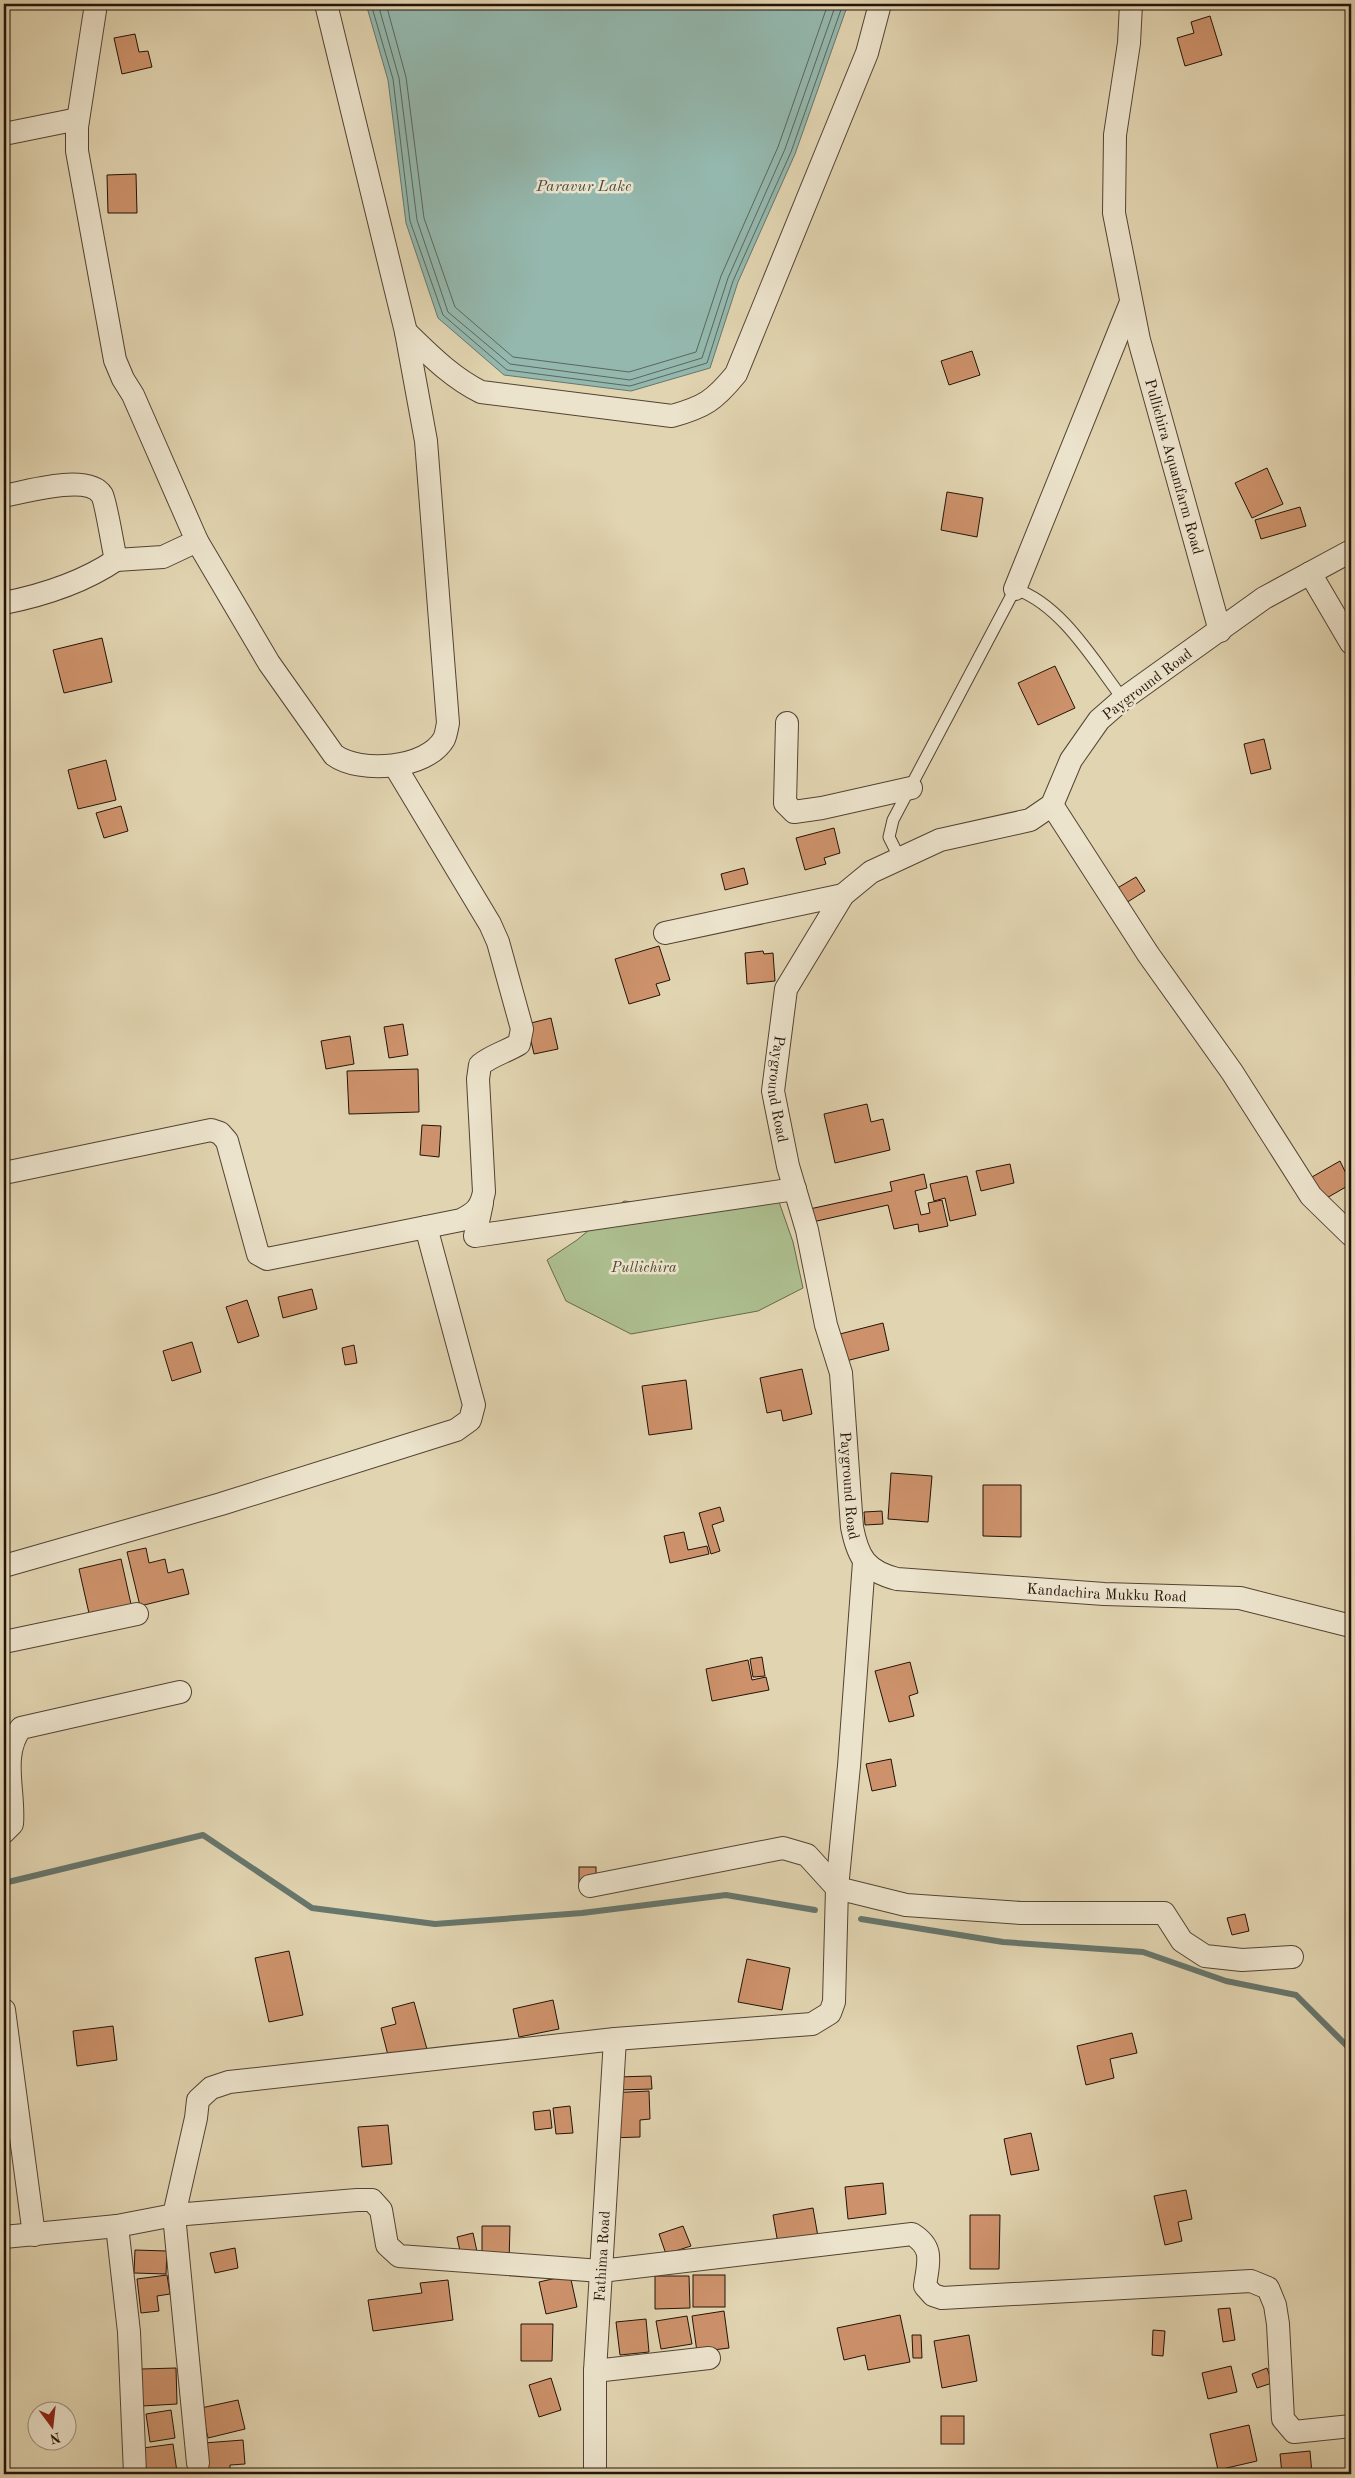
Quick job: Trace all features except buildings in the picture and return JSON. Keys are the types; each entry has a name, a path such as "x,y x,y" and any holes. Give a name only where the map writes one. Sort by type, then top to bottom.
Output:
{"street":[{"path":"96,4 78,119 78,151 82,183 115,360 122,379 133,395 197,541 269,663 334,755 344,763 361,766 395,766 429,754 444,738 448,723 426,441 406,332 326,4"},
{"path":"406,332 453,376 481,392 672,416 699,409 721,392 736,374 867,53 880,4"},
{"name":"Pullichira Aquamfarm Road","path":"1131,4 1129,43 1115,135 1114,213 1139,340 1220,630"},
{"path":"4,134 78,119"},
{"path":"1014,589 1132,302"},
{"path":"4,496 64,484 93,488 102,495 116,560"},
{"path":"4,603 34,597 92,576 116,560 163,557 197,541"},
{"name":"Payground Road","path":"864,1562 856,1547 852,1527 841,1373 826,1326 807,1230 795,1189 773,1091 786,989 843,895 871,872 940,840 1030,820 1052,805 1072,760 1099,720 1123,699 1264,598 1351,551"},
{"path":"1310,573 1351,643"},
{"path":"787,723 785,803 794,812 822,808 911,788"},
{"path":"395,766 490,924 498,942 522,1030 519,1044 490,1057 480,1065 478,1079 484,1192 474,1236 795,1189"},
{"path":"1052,805 1148,954 1232,1072 1311,1196 1351,1235"},
{"path":"665,933 843,895"},
{"path":"4,1173 210,1130 220,1133 227,1141 258,1254 267,1259 461,1220 475,1214 482,1203"},
{"path":"4,1566 221,1504 456,1430 470,1420 474,1406 426,1227"},
{"path":"198,2463 174,2215 198,2100 210,2088 229,2082 615,2039 812,2024 830,2013 834,2002 837,1888 849,1766 864,1562"},
{"name":"Kandachira Mukku Road","path":"864,1562 881,1575 897,1579 1104,1594 1240,1598 1351,1626"},
{"path":"4,1642 137,1614"},
{"path":"4,1832 12,1824 14,1813 7,1776 7,1753 14,1735 20,1728 180,1692"},
{"path":"590,1886 783,1848 807,1855 837,1888 906,1905 1020,1913 1164,1913 1182,1941 1206,1956 1242,1960 1292,1958"},
{"path":"4,2010 34,2235"},
{"name":"Fathima Road","path":"595,2474 596,2371 615,2039"},
{"path":"4,2237 118,2226 174,2215 337,2200 372,2200 381,2210 386,2245 399,2256 601,2271 912,2234 924,2242 929,2252 925,2286 933,2295 942,2298 1252,2281 1268,2288 1275,2305 1278,2324 1283,2419 1294,2432 1351,2426"},
{"path":"118,2226 129,2332 135,2474"},
{"path":"596,2371 709,2358"}],"lane":[{"path":"900,858 889,837 893,820 1014,589 1029,594 1056,613 1123,699"}],"green space":[{"name":"Pullichira","path":"778,1199 793,1242 803,1288 758,1311 631,1334 566,1301 547,1260 577,1240 624,1201 665,1205"}],"water":[{"name":"Paravur Lake","path":"366,4 848,4 795,154 738,282 710,368 631,391 504,375 438,318 406,223 388,80"}],"waterway":[{"path":"4,1883 203,1835 312,1908 435,1924 582,1913 726,1895 815,1910"},
{"path":"861,1919 1003,1942 1143,1952 1226,1981 1296,1995 1351,2050"}]}
